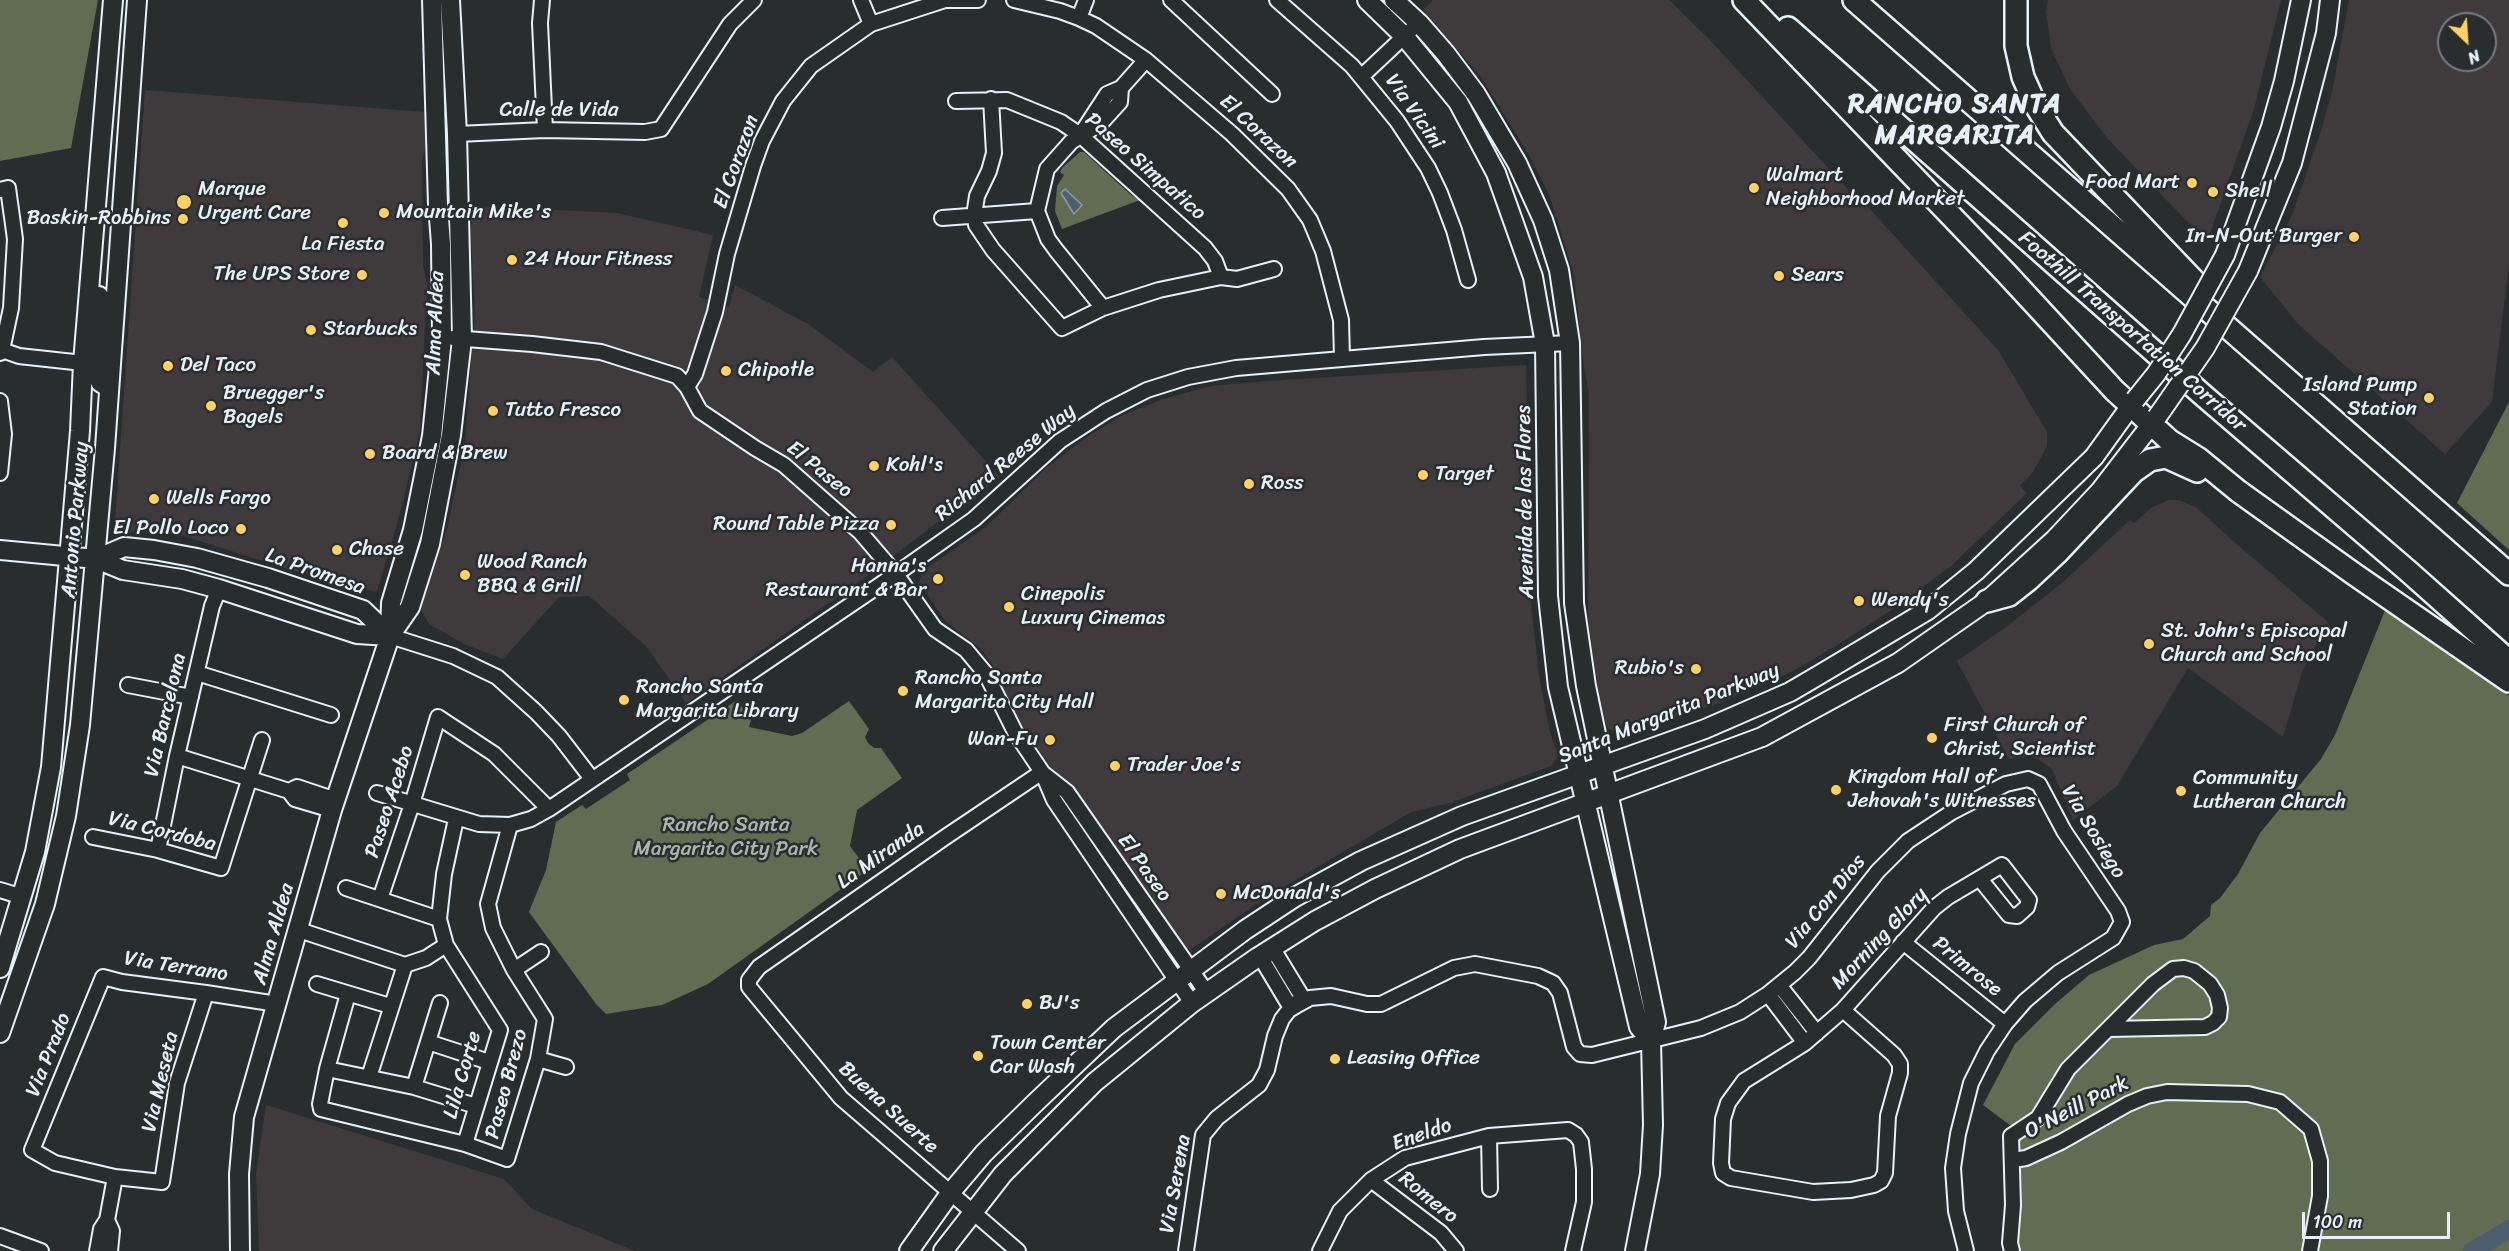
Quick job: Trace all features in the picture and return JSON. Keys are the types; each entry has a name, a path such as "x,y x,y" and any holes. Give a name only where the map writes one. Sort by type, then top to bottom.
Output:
{"highway":[{"path":"1744,0 2133,403 2155,421 2170,441 2199,459 2238,491 2497,658 2509,681"},
{"name":"Foothill Transportation Corridor","path":"1757,0 2497,658"},
{"path":"1854,0 2317,407 2344,427 2509,574"},
{"path":"2016,0 2016,46 2023,77 2036,106 2053,133 2221,308 2340,416 2344,427"},
{"path":"1987,601 2010,595 2028,580 2133,472 2150,460 2166,457 2203,473 2221,486 2238,491"}],"main road":[{"name":"Antonio Parkway","path":"0,968 23,897 44,811 51,767 80,431 82,363 113,0"},
{"name":"Antonio Parkway","path":"0,1033 45,904 66,816 80,725 110,388 137,0"},
{"name":"Alma Aldea","path":"240,1251 239,1174 244,1117 334,805 390,636 392,603 413,530 432,436 442,338 432,0"},
{"name":"Alma Aldea","path":"390,636 410,607 430,544 451,435 462,339 457,134 450,0"},
{"name":"Avenida de las Flores","path":"1366,0 1404,36 1458,102 1496,173 1533,277 1545,344 1548,596 1558,687 1639,1027 1651,1041"},
{"name":"Avenida de las Flores","path":"1394,0 1419,23 1476,94 1517,163 1543,220 1559,270 1570,343 1574,603 1586,686 1656,1022 1651,1041 1653,1125 1650,1174 1635,1251"},
{"name":"Santa Margarita Parkway","path":"909,1251 951,1192 984,1153 1114,1028 1183,975 1295,897 1361,861 1462,816 1705,729 1790,692 1928,610 1976,572 2094,457 2156,374 2182,334 2225,255 2271,127 2284,81 2301,0"},
{"path":"943,1251 1003,1174 1095,1082 1200,998 1315,921 1375,888 1460,849 1762,737 1898,663 1987,601 2062,532 2100,490 2155,421 2205,348 2247,272 2292,163 2320,55 2330,0"},
{"path":"433,46 444,67 447,111 457,134"},
{"path":"91,265 99,290 98,377 100,382 110,388"},
{"name":"La Promesa","path":"96,559 124,547 197,558 268,578 363,610 390,636"},
{"path":"0,550 96,559 123,570 182,579 219,589 357,634 390,636"},
{"path":"182,579 197,574 256,585 268,578"}],"street":[{"path":"542,0 540,23 545,130"},
{"path":"861,0 871,24"},
{"name":"El Corazon","path":"687,387 695,374 715,312 727,254 762,141 783,101 811,66 871,24 945,0 978,0"},
{"name":"El Corazon","path":"1014,0 1063,5 1079,18 1096,26 1146,60 1232,134 1288,189 1310,220 1323,250 1341,320 1341,358"},
{"path":"1079,18 1086,0"},
{"path":"1172,0 1272,94"},
{"name":"Via Vicini","path":"1277,0 1362,76 1397,121 1428,168 1454,230 1468,280"},
{"name":"Calle de Vida","path":"457,134 545,130 645,132 661,129 730,24 748,2"},
{"path":"1362,76 1419,23"},
{"path":"1103,308 1056,250 1048,238 1037,211 1047,170 1080,135 1107,94 1121,88 1146,60"},
{"path":"991,99 994,153 989,171 977,196 976,225 981,235 1062,328 1103,308 1159,290 1221,277 1237,279 1274,269"},
{"name":"Paseo Simpatico","path":"956,101 1006,100 1061,122 1080,135 1205,248 1215,261 1221,277"},
{"path":"4,189 15,239 1,352 82,363"},
{"path":"942,218 1037,211"},
{"name":"El Paseo","path":"442,338 532,344 600,352 677,376 687,387 700,411 784,465 860,532 896,574 935,629 977,661 987,674 1015,732 1042,772 1067,792 1183,975 1200,998"},
{"name":"Richard Reese Way","path":"510,825 531,819 549,809 896,574 974,519 1060,441 1106,411 1148,390 1188,376 1236,368 1341,358 1570,343"},
{"path":"0,401 0,473"},
{"name":"Via Barcelona","path":"158,850 212,606 219,589"},
{"path":"390,636 453,656 497,677 536,711 559,736 592,779"},
{"path":"197,673 331,715"},
{"path":"128,685 191,698"},
{"name":"Paseo Acebo","path":"380,899 438,717 494,754 549,809"},
{"path":"250,779 262,740"},
{"path":"177,756 289,790 295,799 334,805"},
{"name":"La Miranda","path":"749,980 759,966 1042,772"},
{"name":"Via Cordoba","path":"93,837 158,850 222,868 250,779"},
{"name":"Via Sosiego","path":"2005,1024 2037,989 2113,938 2122,922 2118,911 2069,839 2039,784 2028,779"},
{"name":"Via Con Dios","path":"1651,1041 1721,1021 1773,990 1809,958 1878,871 1908,841 1952,812 2006,784 2028,779"},
{"path":"377,793 456,819 478,824 510,825"},
{"name":"Lila Corte","path":"456,819 444,874 439,918 446,945 500,1030 465,1144"},
{"name":"Paseo Brezo","path":"465,1144 503,1159 507,1159 510,1155 538,1059 545,1019 514,970 493,928 488,904 510,825"},
{"name":"Morning Glory","path":"1843,1010 1894,1055 1900,1064 1900,1073 1888,1116 1885,1173 1881,1181 1874,1185 1832,1192 1813,1192 1731,1178 1724,1173 1721,1163 1723,1119 1734,1092 1743,1081 1805,1043 1843,1010 1934,908 1948,897 1980,879"},
{"path":"346,888 439,918"},
{"path":"0,890 23,897"},
{"path":"299,930 405,965 426,958 446,945"},
{"name":"Primrose","path":"1903,942 2005,1024"},
{"path":"514,970 541,952"},
{"path":"1266,952 1264,963 1288,1003 1299,1004 1310,998 1331,996 1381,1005 1454,968 1475,964 1538,976 1553,983 1560,993 1574,1047 1580,1054 1592,1055 1651,1041"},
{"path":"369,1077 405,965"},
{"path":"2184,968 2194,972 2210,984 2217,995 2220,1008 2219,1017 2205,1027 2109,1029 2112,1023 2153,984 2173,969 2184,968"},
{"name":"Via Terrano","path":"104,976 122,982 277,1004"},
{"name":"Via Prado","path":"104,976 32,1150 55,1163 115,1177"},
{"name":"Buena Suerte","path":"749,980 749,987 754,996 841,1098 951,1192 971,1213 1018,1251"},
{"path":"317,984 390,1006"},
{"path":"1773,990 1816,1033"},
{"path":"1773,990 1805,1043"},
{"name":"Via Meseta","path":"115,1177 162,1182 177,1083 206,993"},
{"path":"348,994 327,1069 321,1109 465,1144"},
{"path":"414,1087 440,1003"},
{"name":"Via Serena","path":"1186,1251 1203,1135 1217,1118 1260,1085 1267,1070 1275,1036 1282,1019 1289,1010 1299,1004"},
{"path":"1966,1251 1956,1211 1954,1190 1953,1168 1958,1134 1971,1083 1986,1051 2005,1024"},
{"name":"O'Neill Park","path":"2012,1251 2010,1243 2013,1205 2011,1136 2038,1118 2068,1069 2109,1029"},
{"path":"428,1042 489,1062"},
{"path":"538,1059 566,1067"},
{"path":"327,1069 414,1087 476,1106"},
{"name":"O'Neill Park","path":"2013,1160 2026,1158 2061,1142 2128,1104 2147,1096 2167,1092 2248,1094 2280,1102 2311,1129 2320,1161 2320,1196 2310,1251"},
{"name":"Eneldo","path":"1320,1251 1340,1211 1371,1180 1405,1158 1489,1137 1568,1130 1581,1142 1584,1169 1584,1202 1573,1251"},
{"path":"1489,1137 1490,1189"},
{"path":"97,1251 101,1229 107,1220 115,1177"},
{"name":"Romero","path":"1371,1180 1441,1233 1456,1251"},
{"path":"107,1220 112,1231 110,1251"},
{"path":"0,1236 37,1251"}],"shaded area":[{"path":"1433,0 1669,0 1708,38 1855,197 1858,196 1998,350 2047,432 2047,446 2033,472 2020,486 2027,493 1951,566 1896,607 1791,672 1722,702 1622,735 1607,728 1599,696 1588,618 1589,393 1574,275 1549,194 1529,155 1481,77 1423,10"},
{"path":"2048,0 2281,0 2254,109 2207,242 2107,138 2070,89 2051,48 2046,11"},
{"path":"2349,0 2509,0 2509,264 2492,402 2445,454 2298,324 2260,277 2292,215 2332,92"},
{"path":"145,90 424,112 423,266 427,284 420,430 401,510 377,592 300,573 181,535 126,532 115,522"},
{"path":"473,206 617,213 713,235 699,297 729,307 735,285 808,324 873,372 892,357 999,476 975,499 949,518 938,522 866,577 686,703 646,646 589,596 559,597 503,659 464,644 429,624 421,609 447,529 465,443 475,312 471,237"},
{"path":"1526,365 1531,605 1539,676 1549,728 1558,756 1551,766 1450,803 1411,812 1265,898 1190,950 1176,947 1004,704 1000,682 992,664 980,648 944,620 919,582 923,571 987,526 1047,467 1087,437 1121,416 1163,399 1211,386"},
{"name":"St. John's Episcopal Church and School","path":"2169,500 2179,500 2197,508 2328,622 2302,672 2283,737 2188,668 2117,786 2073,820 2052,769 2038,759 2030,757 2009,759 1957,661 2006,627 2062,583 2130,520 2134,523 2152,507"},
{"path":"266,1105 504,1179 532,1209 635,1251 259,1251 256,1174"}],"green space":[{"path":"0,0 98,0 71,148 0,161"},
{"path":"1080,152 1084,152 1131,195 1140,200 1062,229 1055,211 1057,186 1064,175 1060,172"},
{"path":"2509,402 2509,550 2457,503"},
{"path":"2386,608 2509,696 2509,1251 2018,1251 2015,1238 2017,1177 2021,1168 2016,1140 2011,1126 1983,1105 2015,1044 2055,1004 2089,975 2154,945 2183,939 2210,916 2211,905 2220,898 2238,874 2260,833 2321,759 2335,735"},
{"name":"Rancho Santa Margarita City Park","path":"737,700 751,720 749,727 792,736 802,733 849,701 869,729 865,737 868,743 874,748 881,748 902,778 857,810 850,846 868,870 708,984 662,1005 606,1014 596,1004 529,912 546,870 556,822 582,805 586,809 630,780 627,774"}],"water":[{"path":"1065,189 1082,205 1074,214 1061,193"}],"waterway":[{"path":"2472,1251 2509,1229"}],"place":[{"name":"Food Mart","path":"2192,183"},
{"name":"Walmart Neighborhood Market","path":"1754,188"},
{"name":"Shell","path":"2213,192"},
{"name":"Marque Urgent Care","path":"184,202"},
{"name":"Mountain Mike's","path":"384,213"},
{"name":"Baskin-Robbins","path":"183,219"},
{"name":"La Fiesta","path":"343,223"},
{"name":"In-N-Out Burger","path":"2354,237"},
{"name":"24 Hour Fitness","path":"512,260"},
{"name":"The UPS Store","path":"362,275"},
{"name":"Sears","path":"1779,276"},
{"name":"Starbucks","path":"311,330"},
{"name":"Del Taco","path":"168,366"},
{"name":"Chipotle","path":"726,371"},
{"name":"Island Pump Station","path":"2429,398"},
{"name":"Bruegger's Bagels","path":"211,406"},
{"name":"Tutto Fresco","path":"493,411"},
{"name":"Board & Brew","path":"370,454"},
{"name":"Kohl's","path":"874,466"},
{"name":"Target","path":"1423,475"},
{"name":"Ross","path":"1249,484"},
{"name":"Wells Fargo","path":"154,499"},
{"name":"Round Table Pizza","path":"891,525"},
{"name":"El Pollo Loco","path":"241,529"},
{"name":"Chase","path":"337,550"},
{"name":"Wood Ranch BBQ & Grill","path":"465,575"},
{"name":"Hanna's Restaurant & Bar","path":"938,579"},
{"name":"Wendy's","path":"1859,601"},
{"name":"Cinepolis Luxury Cinemas","path":"1009,607"},
{"name":"St. John's Episcopal Church and School","path":"2149,644"},
{"name":"Rubio's","path":"1696,669"},
{"name":"Rancho Santa Margarita City Hall","path":"903,691"},
{"name":"Rancho Santa Margarita Library","path":"624,700"},
{"name":"First Church of Christ, Scientist","path":"1932,738"},
{"name":"Wan-Fu","path":"1050,740"},
{"name":"Trader Joe's","path":"1115,766"},
{"name":"Kingdom Hall of Jehovah's Witnesses","path":"1836,790"},
{"name":"Community Lutheran Church","path":"2181,791"},
{"name":"McDonald's","path":"1221,894"},
{"name":"BJ's","path":"1027,1004"},
{"name":"Town Center Car Wash","path":"978,1056"},
{"name":"Leasing Office","path":"1335,1059"}],"district":[{"name":"RANCHO SANTA MARGARITA","path":"1955,120"}]}
